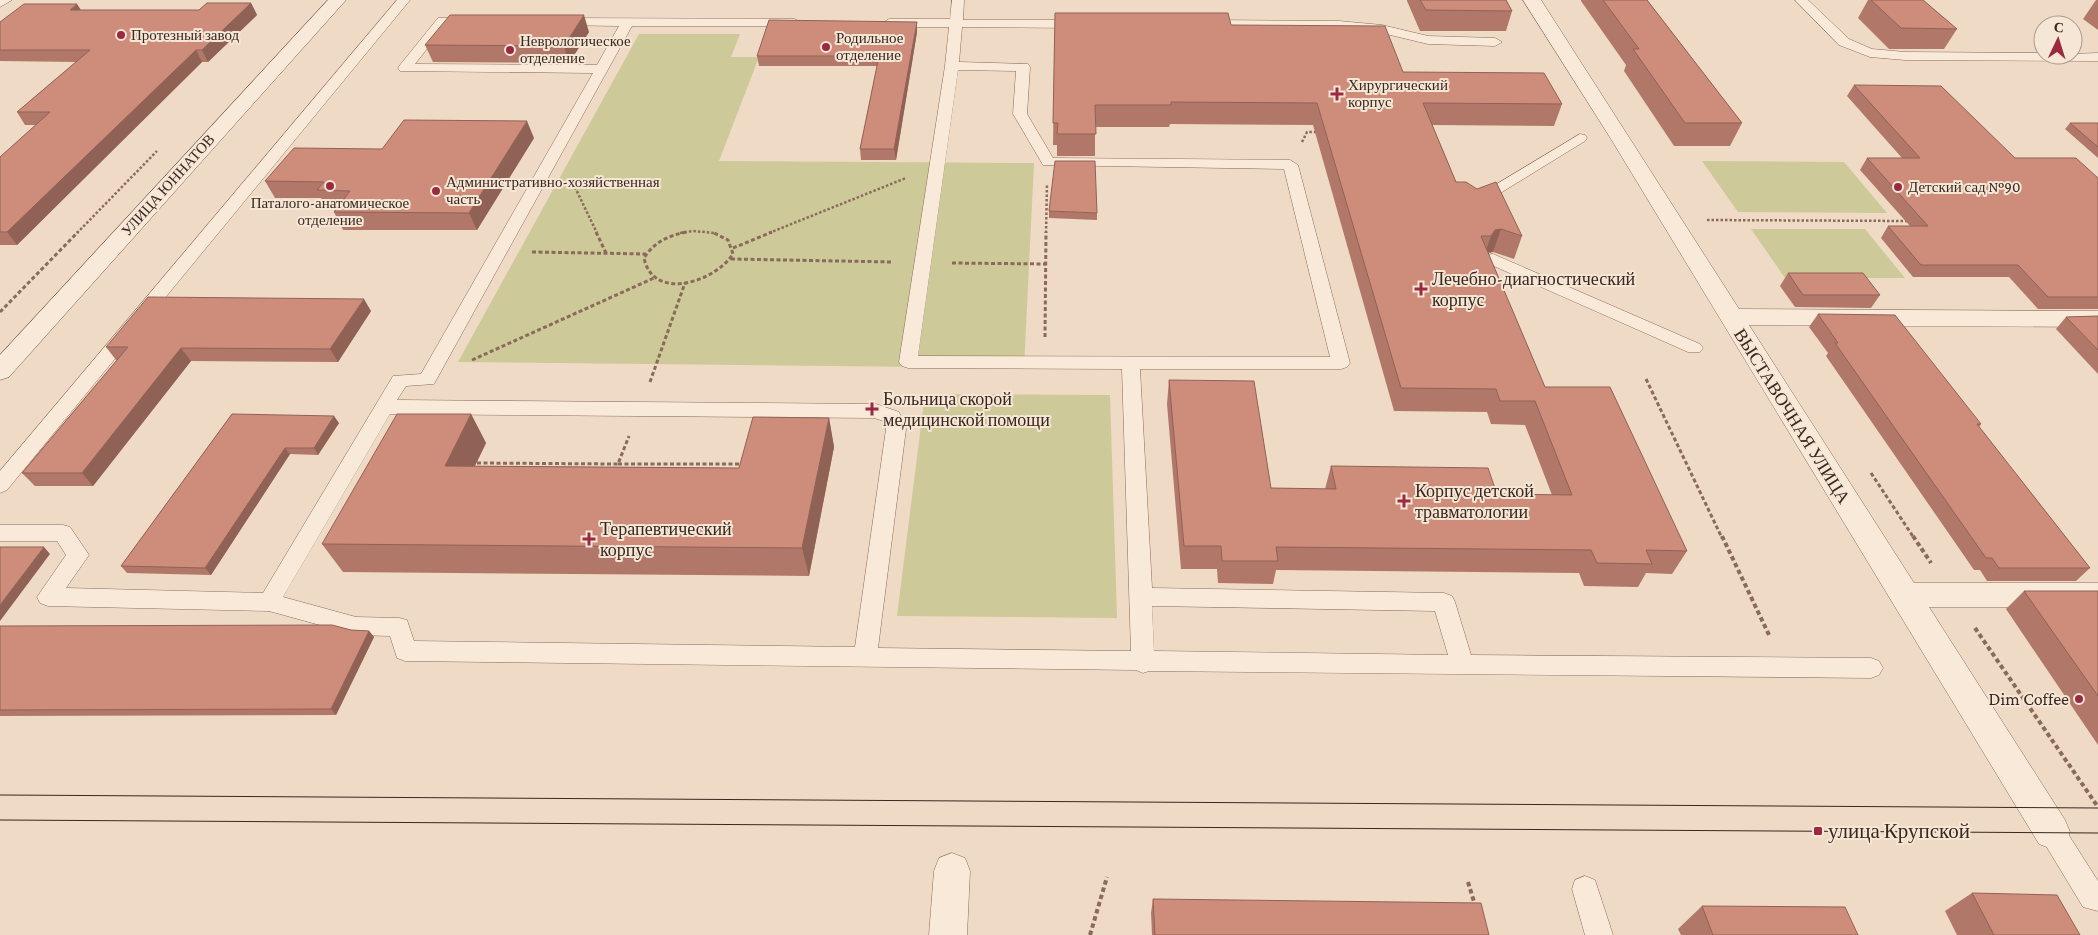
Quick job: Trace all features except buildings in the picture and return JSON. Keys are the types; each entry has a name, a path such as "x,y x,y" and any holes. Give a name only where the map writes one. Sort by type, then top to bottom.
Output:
{"street":[{"name":"УЛИЦА ЮННАТОВ","path":"0,370 337,0"},
{"name":"ВЫСТАВОЧНАЯ УЛИЦА","path":"1532,0 2052,832"},
{"path":"1731,317 2098,319"},
{"path":"1904,595 2098,595"},
{"path":"948,935 952,871"}],"lane":[{"path":"0,3 6,0"},
{"path":"0,485 404,0"},
{"path":"952,66 1023,67 1020,114 1048,162 1290,165 1342,363 908,362 939,165 952,66 958,0"},
{"path":"1801,0 1844,42 1870,53 1905,56 2098,57"},
{"path":"481,21 442,21 405,68 602,69"},
{"path":"550,22 807,23"},
{"path":"269,602 400,380 427,380 628,22"},
{"path":"876,23 1093,24"},
{"path":"1192,24 1339,25 1382,29 1428,40 1495,42"},
{"path":"1469,205 1580,138"},
{"path":"1493,259 1694,348"},
{"path":"1131,363 1144,663"},
{"path":"384,407 876,411 892,417 896,429 865,658"},
{"path":"0,533 63,533 78,555 48,597 269,602 356,626 399,627 405,651 1144,663 1871,668"},
{"path":"1141,597 1444,602 1462,665"},
{"path":"2052,832 2096,900"},
{"path":"1585,889 1599,935"}],"path":[{"path":"1307,132 1324,132"},
{"path":"0,312 159,149"},
{"path":"557,149 606,253"},
{"path":"1045,362 1048,162"},
{"path":"733,248 939,165"},
{"path":"1701,220 1910,221"},
{"path":"500,251 646,254 662,240 693,231 721,235 728,240 733,248 731,259 725,268 700,280 685,283 670,283 654,278 645,268 646,254"},
{"path":"731,259 1046,264"},
{"path":"427,380 654,278"},
{"path":"1646,379 1785,667"},
{"path":"618,464 746,464"},
{"path":"1090,935 1107,877"},
{"path":"1468,882 1476,908"}],"shaded area":[{"path":"639,34 740,34 731,57 759,57 719,161 1034,163 1024,368 458,362"},
{"path":"1702,161 1844,162 1887,213 1738,212"},
{"path":"1751,229 1865,229 1905,278 1785,278"},
{"path":"925,394 1110,395 1117,618 897,616"}],"tram line":[{"path":"0,795 2098,808"},
{"path":"0,820 2098,833"}],"place":[{"name":"Протезный завод","path":"121,35"},
{"name":"Родильное отделение","path":"826,47"},
{"name":"Неврологическое отделение","path":"510,50"},
{"name":"Хирургический корпус","path":"1337,94"},
{"name":"Паталого-анатомическое отделение","path":"330,186"},
{"name":"Детский сад №90","path":"1898,187"},
{"name":"Административно-хозяйственная часть","path":"436,191"},
{"name":"Лечебно-диагностический корпус","path":"1421,289"},
{"name":"Больница скорой медицинской помощи","path":"872,409"},
{"name":"Корпус детской травматологии","path":"1404,501"},
{"name":"Терапевтический корпус","path":"589,539"},
{"name":"Dim Coffee","path":"2079,699"},
{"name":"улица Крупской","path":"1818,831"}]}
